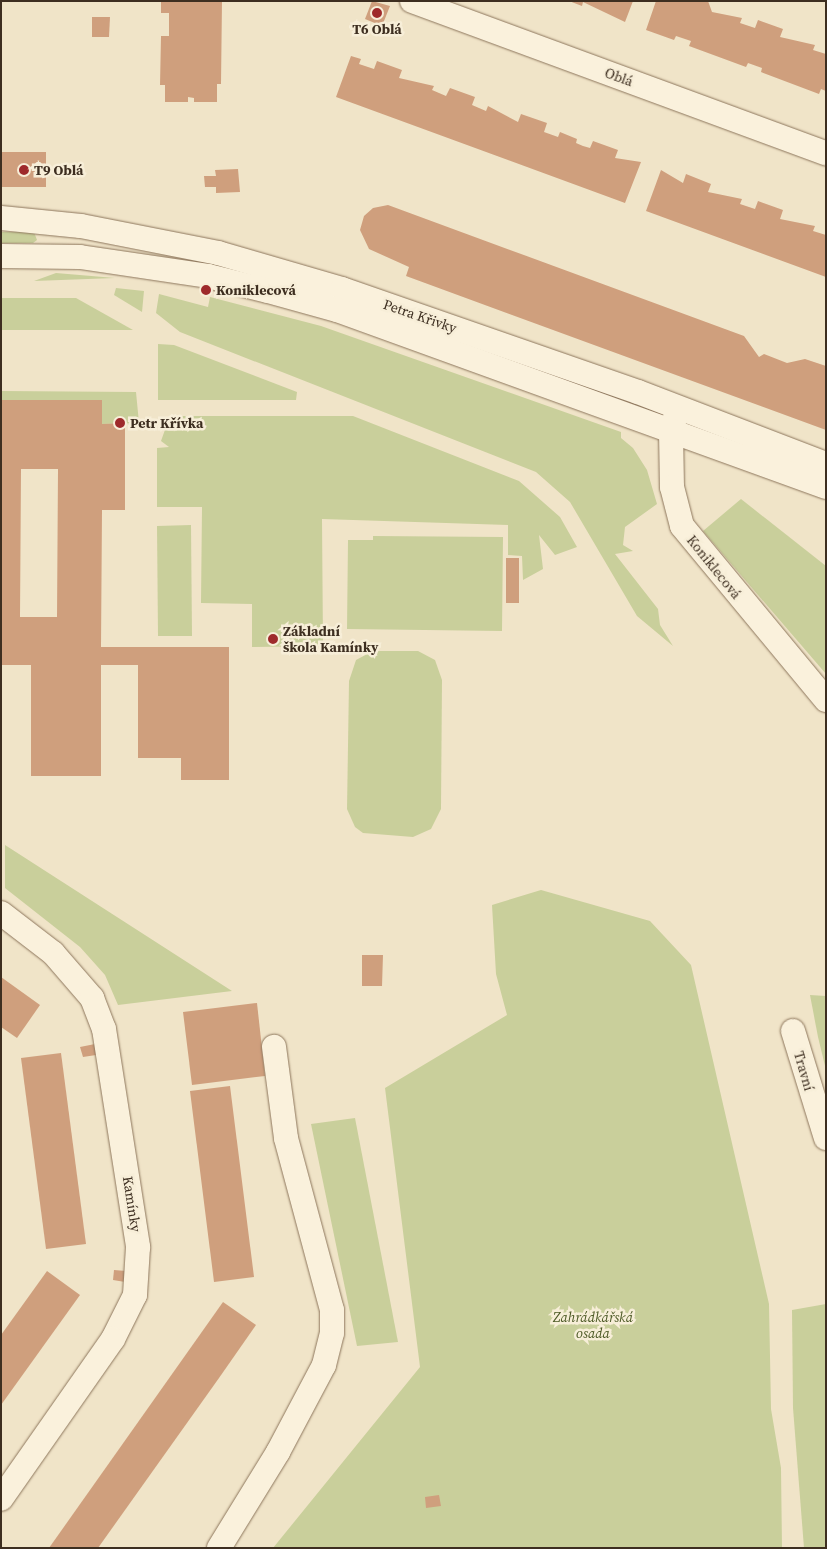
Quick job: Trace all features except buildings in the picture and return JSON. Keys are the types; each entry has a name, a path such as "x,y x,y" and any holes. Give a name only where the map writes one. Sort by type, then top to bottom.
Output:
{"street":[{"name":"Oblá","path":"412,1 826,153"},
{"name":"Petra Křivky","path":"1,218 81,226 218,253 342,289 680,407 826,464"},
{"name":"Petra Křivky","path":"1,256 80,257 208,276 268,290 337,310 826,487"},
{"name":"Koniklecová","path":"680,407 671,431 672,487 682,526 826,700"},
{"name":"Kamínky","path":"1,913 53,953 74,973 95,1005 104,1029 138,1247 135,1295 113,1339 1,1499"},
{"name":"Travní","path":"793,1031 826,1138"},
{"path":"219,1548 283,1444 324,1365 332,1333 332,1310 286,1138 274,1048"}],"green space":[{"path":"1,232 34,232 37,240 33,243 1,243"},
{"path":"56,273 115,278 34,281"},
{"path":"116,288 144,291 142,312 114,295"},
{"path":"159,294 208,307 210,297 321,326 621,432 621,438 633,448 647,470 657,504 625,527 623,545 633,551 615,554 658,609 660,625 673,646 637,616 570,502 536,472 180,332 156,313"},
{"path":"1,298 76,298 133,330 1,330"},
{"path":"158,344 174,345 297,392 296,400 158,400"},
{"path":"1,391 136,392 139,423 102,424 101,400 1,400"},
{"path":"177,416 353,416 519,481 560,517 577,547 555,555 539,535 543,569 523,580 522,556 508,555 508,525 322,519 323,646 252,647 252,604 201,603 202,507 157,507 157,448 169,447 161,441 166,427"},
{"path":"741,499 826,566 826,674 703,531"},
{"path":"191,525 192,636 158,636 157,526"},
{"path":"373,536 503,537 502,631 347,629 348,540 373,540"},
{"path":"373,651 418,651 435,660 442,680 441,809 431,829 413,837 363,833 355,827 347,809 349,681 356,660"},
{"path":"5,845 232,991 118,1005 105,975 80,947 5,888"},
{"name":"Zahrádkářská osada","path":"541,890 650,921 691,965 769,1304 771,1409 781,1468 782,1548 273,1548 420,1367 385,1088 507,1015 496,974 492,905"},
{"path":"810,995 826,996 826,1070 818,1037"},
{"path":"355,1118 398,1342 357,1346 311,1124"},
{"path":"826,1304 826,1548 804,1548 793,1408 792,1310"}],"place":[{"name":"T6 Oblá","path":"377,13"},
{"name":"T9 Oblá","path":"24,170"},
{"name":"Koniklecová","path":"206,290"},
{"name":"Petr Křívka","path":"120,423"},
{"name":"Základní škola Kamínky","path":"273,639"}]}
